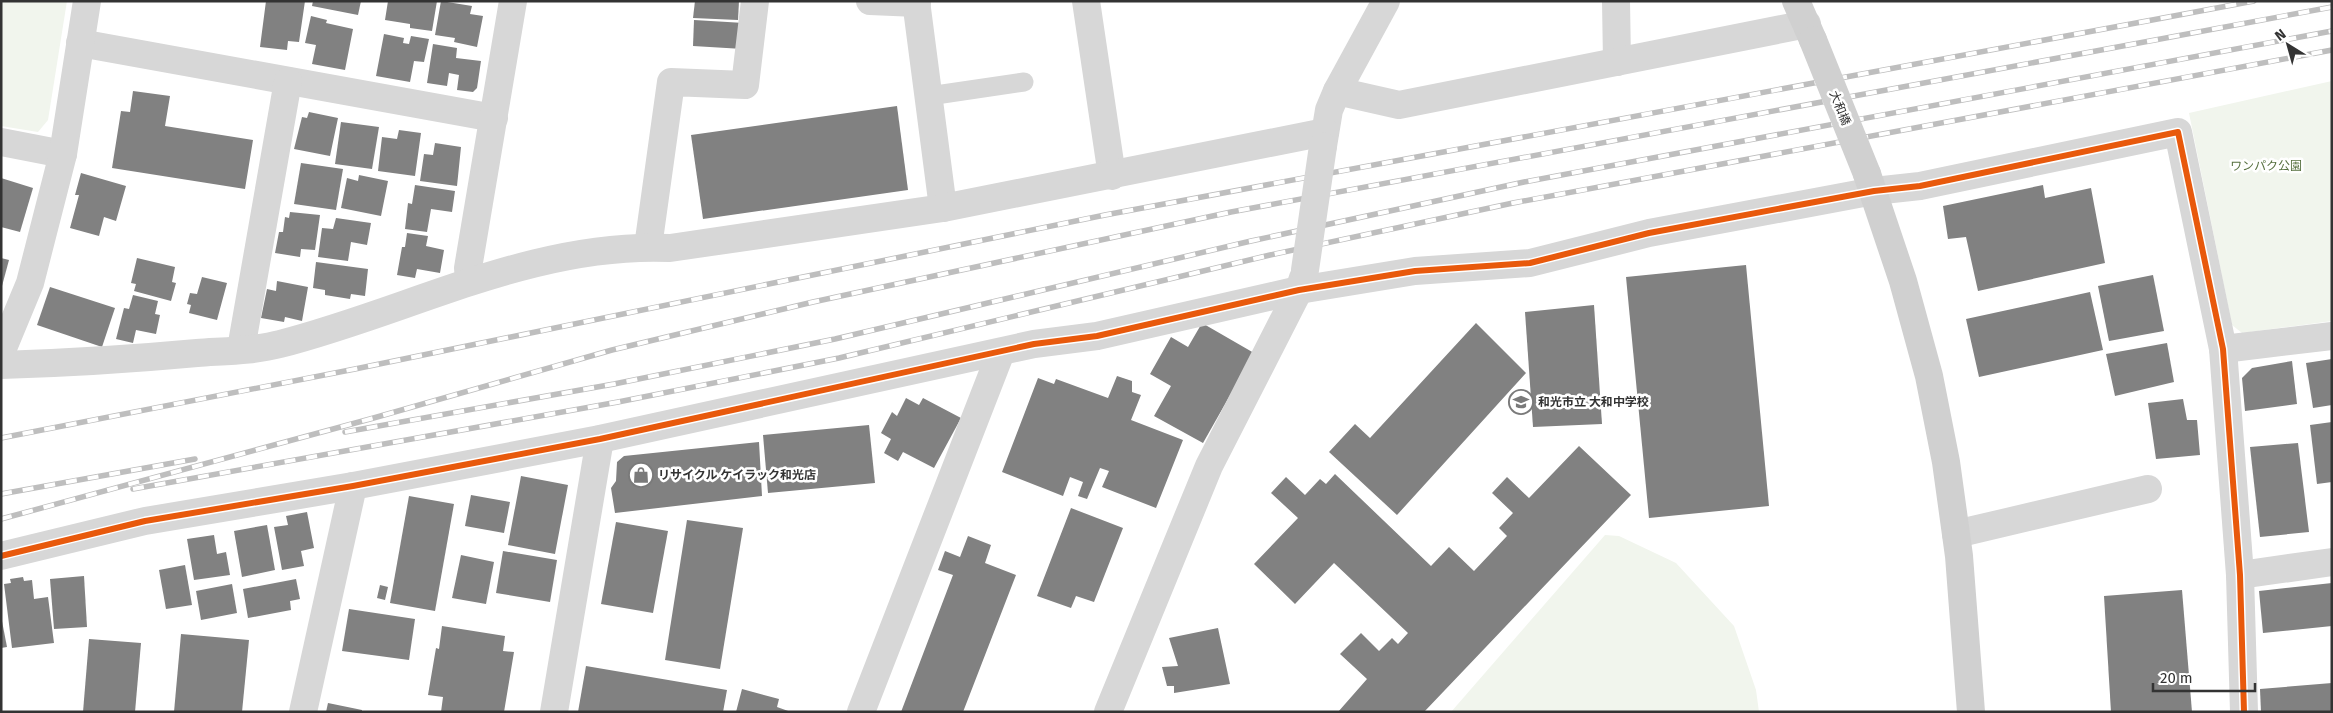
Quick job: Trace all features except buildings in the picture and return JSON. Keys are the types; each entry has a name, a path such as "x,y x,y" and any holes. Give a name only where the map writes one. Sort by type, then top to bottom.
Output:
{"street":[{"path":"1,352 30,283 63,154 87,1"},
{"path":"469,281 468,268 513,1"},
{"path":"648,247 671,82 746,85 755,1"},
{"path":"870,1 916,2 943,208"},
{"path":"1086,1 1112,176"},
{"path":"1108,712 1210,466 1302,280 1329,110 1337,91 1386,1"},
{"path":"1616,1 1617,62"},
{"path":"1337,91 1399,105 1617,62 1805,22"},
{"name":"大和橋","path":"1805,22 1871,183 1929,376 1946,462 1956,534 1971,712"},
{"path":"80,43 494,118"},
{"path":"241,349 288,81"},
{"path":"1,556 146,521 353,486 600,439 1034,344 1097,336 1302,280 1530,263 1648,233 1871,183 1920,186 2178,132 2223,349 2240,575 2244,712"},
{"path":"1,365 113,361 279,344 469,281 542,261 591,251 648,247 670,248 943,208 1324,139"},
{"path":"1,142 63,154"},
{"path":"2223,349 2332,336"},
{"path":"861,712 1001,352"},
{"path":"554,712 600,439"},
{"path":"304,712 353,486"},
{"path":"1956,534 2148,489"},
{"path":"2240,575 2332,562"}],"lane":[{"path":"929,96 1024,82"}],"green space":[{"path":"1,1 67,1 48,120 38,132 1,126"},
{"name":"ワンパク公園","path":"2332,81 2332,321 2242,333 2232,325 2189,113"},
{"path":"1605,535 1619,536 1676,563 1734,626 1756,690 1759,712 1451,712"}],"railway":[{"path":"1,438 355,369 1105,215 2254,1"},
{"path":"1,519 370,419 612,350 813,302 1231,212 2332,7"},
{"path":"345,432 614,384 835,339 1251,241 1524,182 2332,31"},
{"path":"133,489 618,402 839,358 1270,255 1513,203 2332,50"},
{"path":"1,494 195,459"}],"cycle path":[{"path":"1,556 145,521 353,486 600,439 1034,344 1097,336 1299,290 1415,271 1530,263 1649,233 1874,191 1920,186 2178,132 2223,349 2240,575 2244,712"}],"place":[{"name":"和光市立 大和中学校","path":"1521,402"},
{"name":"リサイクル ケイラック和光店","path":"641,475"}]}
